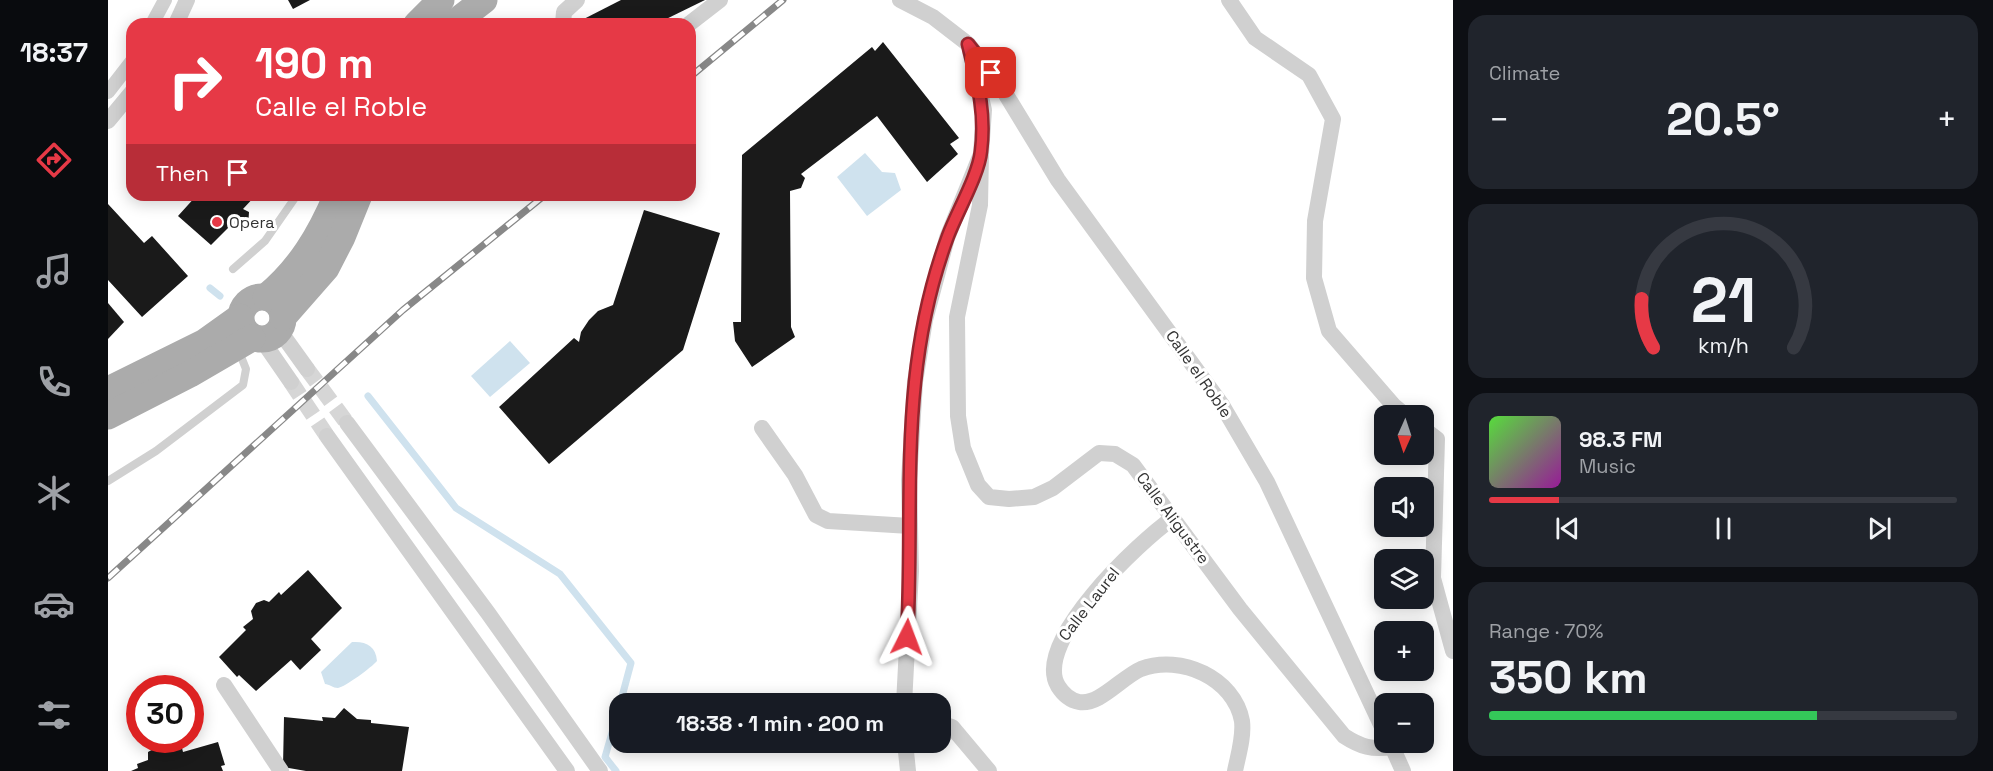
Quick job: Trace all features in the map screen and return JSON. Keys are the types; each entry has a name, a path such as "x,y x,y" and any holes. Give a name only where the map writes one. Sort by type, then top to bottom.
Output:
{"main road":[{"path":"461,18 484,0"},
{"path":"108,390 205,342 260,326 286,280 307,254 323,228 334,201"},
{"path":"108,416 260,326 326,268 357,201"}],"street":[{"path":"155,18 165,0"},
{"path":"179,18 187,0"},
{"path":"564,18 564,12 577,0"},
{"path":"696,19 720,0"},
{"name":"Calle el Roble","path":"900,0 933,16 968,44 1002,88 1058,180 1222,405 1267,482 1374,710"},
{"path":"1229,0 1255,38 1309,75 1333,120 1315,221 1314,278 1329,332 1393,405"},
{"name":"Calle Aligustre","path":"968,44 984,110 980,205 957,317 958,416 963,448 978,485 989,497 1009,499 1034,497 1053,488 1099,453 1115,454 1133,465 1240,609 1344,736 1361,747 1374,749"},
{"path":"108,92 126,70"},
{"path":"108,121 126,99"},
{"path":"905,693 911,571 909,480 915,382 925,320 947,238 981,154"},
{"path":"260,326 307,369"},
{"path":"260,326 291,382"},
{"path":"347,423 488,613 600,771"},
{"path":"762,428 795,475 816,515 828,521 910,526"},
{"path":"327,436 567,771"},
{"path":"1434,437 1437,439 1433,579 1453,651"},
{"name":"Calle Laurel","path":"1173,518 1151,534 1123,561 1066,630 1056,649 1053,665 1055,681 1064,695 1078,702 1093,702 1118,681 1143,669 1170,664 1198,670 1219,682 1234,701 1242,722 1235,771"},
{"path":"224,685 281,771"},
{"path":"951,727 989,771"},
{"path":"906,753 908,771"},
{"path":"1395,753 1403,771"}],"lane":[{"path":"233,268 265,241 293,201"},
{"path":"108,482 156,451 243,385 260,326"}],"water":[{"path":"865,153 882,172 895,173 901,190 867,216 837,177"},
{"path":"510,341 530,363 490,397 471,376"},
{"path":"352,642 362,642 372,648 377,661 341,687 336,688 325,684 321,672"}],"building":[{"path":"288,0 310,0 293,9"},
{"path":"621,0 705,0 668,18 586,18"},
{"path":"883,42 959,138 950,144 958,154 927,182 877,116 801,174 805,178 801,188 790,191 791,327 795,337 752,367 735,341 733,322 741,322 742,155 872,47 875,51"},
{"name":"Opera","path":"192,201 250,201 243,209 249,212 248,228 240,228 232,224 211,245 178,216"},
{"path":"108,204 144,243 152,236 188,276 142,317 108,280"},
{"path":"644,210 720,233 683,350 549,464 499,407 574,338 579,342 581,332 598,311 613,305"},
{"path":"108,303 124,322 108,339"},
{"path":"308,570 342,608 311,639 321,650 300,670 291,660 256,691 239,675 237,677 219,657 246,630 243,627 253,619 251,611 256,603 264,600 269,602 279,592 281,595"},
{"path":"344,708 357,719 371,720 371,723 409,727 402,771 306,771 283,767 284,717 323,721 322,717 335,718"},
{"path":"218,742 225,765 221,766 223,771 131,771 138,768 137,764 148,760 148,753 204,753 204,746"}],"waterway":[{"path":"210,288 220,296"},
{"path":"368,396 456,508 560,574 631,663 623,693"},
{"path":"609,743 605,757 616,771"}],"tunnel":[{"path":"307,369 347,423"},
{"path":"291,382 327,436"}],"railway":[{"path":"696,72 783,0"},
{"path":"108,578 403,310 538,201"}],"place":[{"name":"Opera","path":"217,222"}],"route":[{"path":"907,637 911,571 909,480 915,382 925,320 947,238 981,154 984,110 968,44 991,73"}]}
